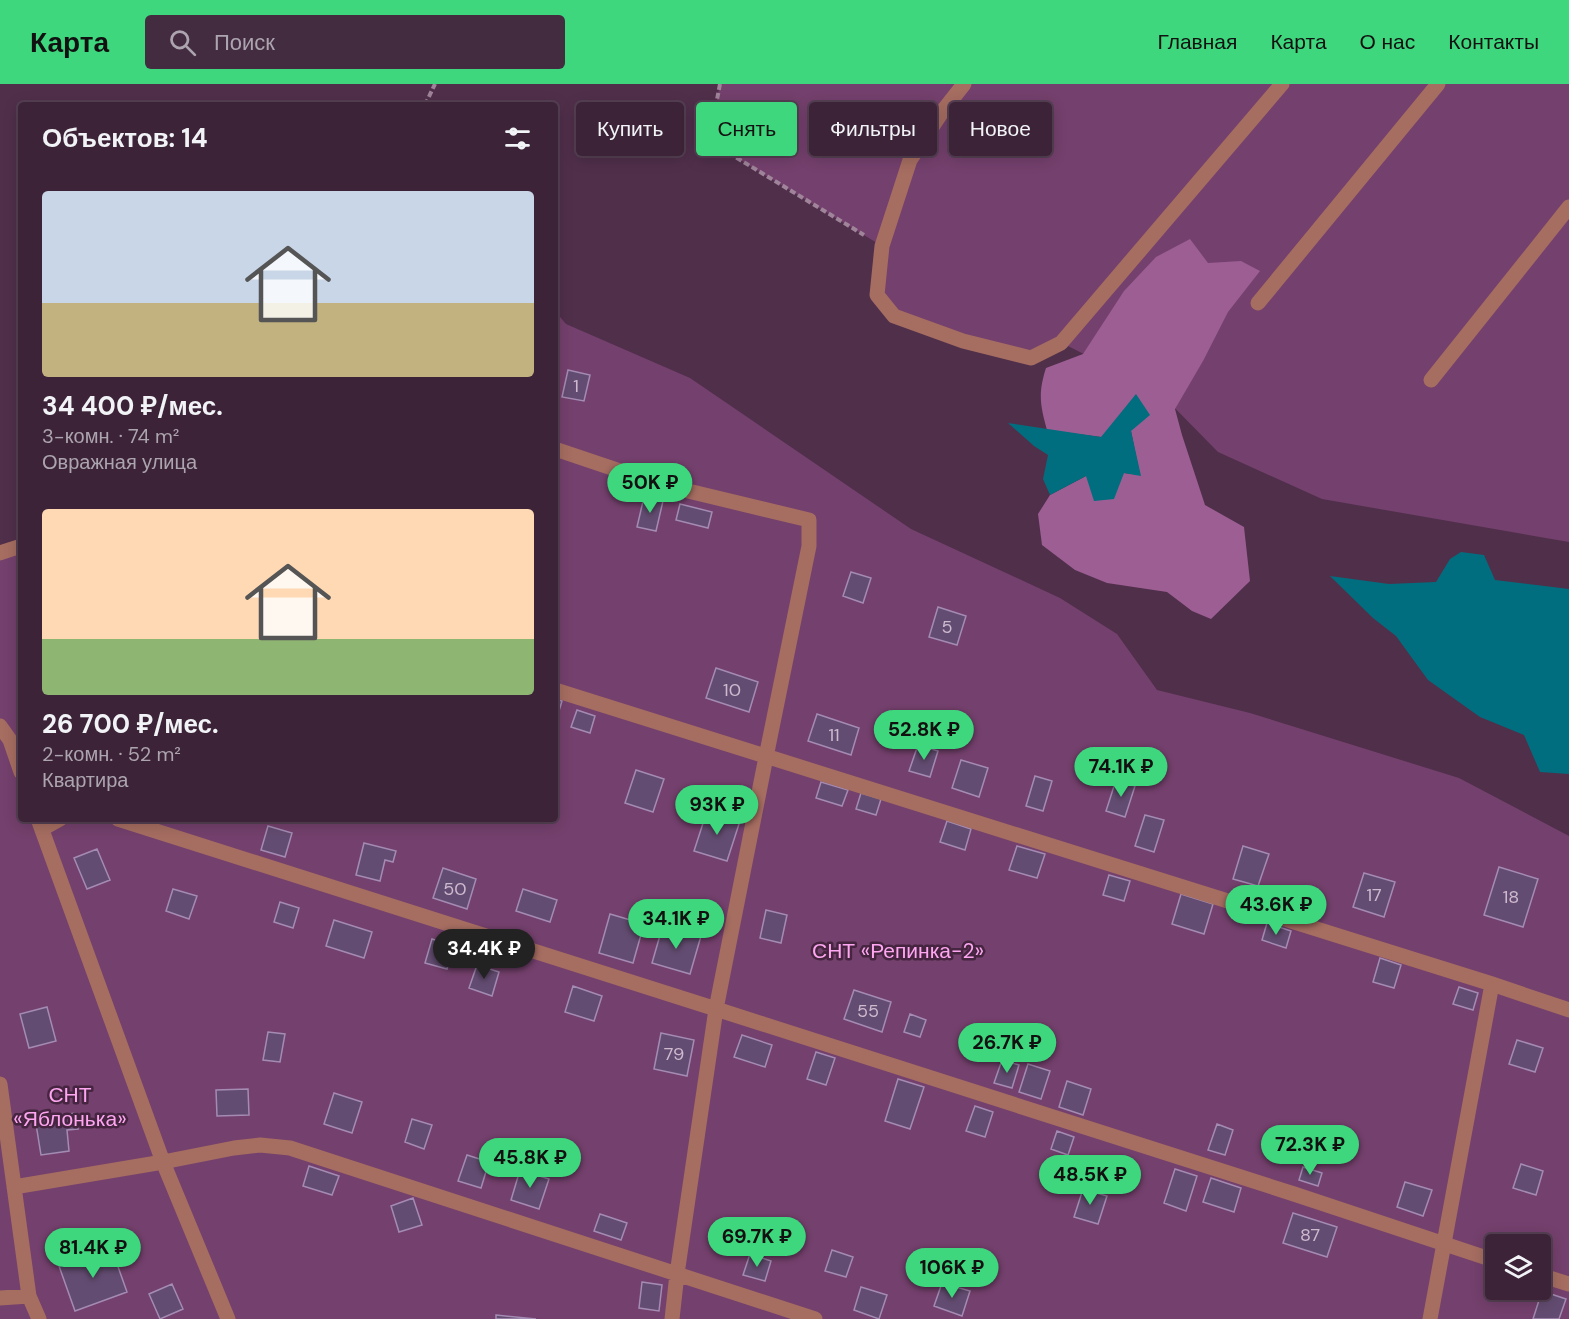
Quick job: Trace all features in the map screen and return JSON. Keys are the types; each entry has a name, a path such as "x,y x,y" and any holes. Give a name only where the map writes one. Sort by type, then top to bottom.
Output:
{"street":[{"path":"964,84 910,160 882,246 878,295 894,316 963,341 1031,358 1062,343 1282,84"},
{"path":"1258,303 1438,84"},
{"path":"1431,380 1569,207"},
{"path":"558,450 659,483 809,520 809,546 716,1009 672,1319"},
{"path":"0,553 18,547"},
{"path":"558,691 1569,1010"},
{"path":"0,726 10,740 18,763"},
{"path":"127,822 1485,1257"},
{"path":"40,824 163,1162 228,1319"},
{"path":"1430,1319 1492,984"},
{"path":"0,1084 29,1296 39,1319"},
{"path":"14,1187 234,1148 260,1145 290,1148 815,1319"},
{"path":"1551,1278 1569,1284"},
{"path":"0,1298 29,1296"}],"path":[{"path":"426,102 435,84"},
{"path":"720,84 709,141 882,246"}],"green space":[{"path":"720,84 1569,84 1569,542 1322,499 1218,452 1159,392 1062,343 1031,358 894,316 877,295 882,246 734,156 797,156 797,102 717,102"},
{"name":"СНТ «Репинка-2»","path":"558,315 566,324 690,378 911,529 1060,598 1117,634 1157,690 1250,713 1459,778 1569,836 1569,1319 0,1319 0,553 18,547 18,822 558,822"}],"shaded area":[{"path":"1190,239 1208,263 1241,261 1260,271 1228,312 1175,409 1205,505 1244,527 1250,581 1211,619 1192,611 1167,592 1107,583 1075,570 1042,545 1038,514 1050,495 1086,476 1124,473 1140,475 1131,431 1101,437 1047,430 1041,399 1043,377 1046,368 1083,354 1124,291 1156,257"}],"water":[{"path":"1136,394 1150,415 1131,431 1141,476 1124,473 1114,499 1094,501 1086,476 1050,495 1043,479 1048,455 1008,423 1101,437"},
{"path":"1461,552 1484,555 1495,580 1569,589 1569,774 1540,772 1524,735 1480,717 1428,680 1396,636 1373,618 1330,576 1389,584 1436,582 1450,559"}],"building":[{"path":"568,370 590,375 584,401 562,397"},
{"path":"644,497 663,501 656,531 637,527"},
{"path":"680,504 712,512 708,528 676,520"},
{"path":"851,572 871,578 863,603 843,596"},
{"path":"938,607 966,616 957,645 929,637"},
{"path":"716,668 758,682 749,712 706,698"},
{"path":"558,700 562,701 558,714"},
{"path":"577,710 595,716 590,733 571,727"},
{"path":"817,714 859,728 851,755 808,741"},
{"path":"918,745 938,751 930,777 909,771"},
{"path":"961,760 988,768 979,797 952,788"},
{"path":"636,770 664,779 653,812 625,803"},
{"path":"1035,776 1052,781 1043,811 1026,806"},
{"path":"1116,780 1135,786 1125,817 1106,811"},
{"path":"821,782 848,790 842,806 816,798"},
{"path":"861,793 881,799 876,815 856,809"},
{"path":"707,811 740,821 727,861 694,851"},
{"path":"1145,815 1164,820 1154,852 1135,846"},
{"path":"947,821 971,829 965,850 940,842"},
{"path":"268,826 292,833 285,857 261,850"},
{"path":"364,843 396,851 393,862 385,860 380,881 356,875"},
{"path":"1017,846 1045,854 1037,878 1009,870"},
{"path":"1243,846 1269,854 1258,886 1233,879"},
{"path":"97,849 110,880 87,889 74,858"},
{"path":"1499,867 1538,879 1523,927 1484,915"},
{"path":"443,868 476,879 467,909 433,898"},
{"path":"1364,873 1395,882 1384,917 1353,907"},
{"path":"1109,875 1130,881 1124,901 1103,895"},
{"path":"173,889 197,896 189,919 166,911"},
{"path":"523,889 557,900 550,922 516,911"},
{"path":"1181,894 1213,904 1204,934 1172,924"},
{"path":"280,902 299,908 293,928 274,922"},
{"path":"766,910 787,915 781,943 760,938"},
{"path":"610,914 644,924 633,963 599,953"},
{"path":"334,920 372,932 364,958 326,946"},
{"path":"1267,923 1291,931 1286,948 1262,940"},
{"path":"663,925 701,936 690,974 652,963"},
{"path":"432,939 454,946 447,969 425,963"},
{"path":"1380,958 1401,965 1394,988 1373,982"},
{"path":"477,965 499,972 492,996 469,988"},
{"path":"573,986 602,996 594,1021 565,1012"},
{"path":"1459,987 1478,993 1473,1010 1453,1004"},
{"path":"854,990 891,1002 882,1032 844,1019"},
{"path":"47,1007 56,1041 29,1048 20,1014"},
{"path":"910,1014 926,1020 920,1037 904,1032"},
{"path":"268,1032 285,1034 280,1062 263,1060"},
{"path":"661,1033 694,1040 687,1076 654,1069"},
{"path":"742,1035 772,1045 765,1067 734,1057"},
{"path":"1517,1040 1543,1048 1535,1072 1509,1064"},
{"path":"816,1052 835,1058 826,1085 807,1079"},
{"path":"1002,1060 1019,1065 1012,1088 994,1083"},
{"path":"1028,1064 1050,1071 1041,1099 1019,1092"},
{"path":"898,1079 924,1087 910,1129 885,1121"},
{"path":"1067,1081 1091,1089 1083,1115 1059,1107"},
{"path":"248,1089 249,1115 217,1116 216,1090"},
{"path":"334,1093 362,1102 352,1133 324,1124"},
{"path":"975,1106 993,1112 985,1137 966,1131"},
{"path":"76,1113 78,1129 67,1130 69,1151 41,1155 35,1118"},
{"path":"412,1119 432,1125 424,1149 405,1142"},
{"path":"1217,1124 1233,1130 1225,1155 1208,1150"},
{"path":"1057,1131 1074,1137 1068,1155 1051,1149"},
{"path":"467,1155 489,1162 481,1188 458,1181"},
{"path":"1521,1164 1543,1171 1536,1195 1513,1188"},
{"path":"309,1166 339,1176 332,1195 303,1186"},
{"path":"1303,1167 1322,1173 1318,1186 1299,1180"},
{"path":"1175,1169 1197,1176 1186,1211 1164,1203"},
{"path":"520,1170 549,1179 539,1209 511,1200"},
{"path":"1211,1178 1241,1188 1234,1212 1203,1202"},
{"path":"1405,1182 1432,1190 1423,1216 1397,1207"},
{"path":"1083,1189 1107,1196 1098,1224 1074,1217"},
{"path":"413,1198 422,1225 399,1232 391,1206"},
{"path":"1293,1213 1337,1227 1327,1257 1283,1243"},
{"path":"600,1214 627,1223 621,1240 594,1231"},
{"path":"111,1247 127,1292 75,1311 59,1266"},
{"path":"832,1250 853,1257 846,1277 825,1271"},
{"path":"750,1254 771,1261 765,1281 743,1275"},
{"path":"642,1282 662,1285 659,1311 639,1308"},
{"path":"942,1283 970,1291 962,1316 934,1306"},
{"path":"172,1284 183,1309 160,1319 149,1294"},
{"path":"861,1287 887,1295 879,1319 854,1310"},
{"path":"1551,1294 1566,1299 1559,1319 1533,1319 1539,1300 1551,1300"},
{"path":"496,1315 536,1319 496,1319"}],"park label":[{"name":"СНТ «Яблонька»","path":"70,1107"}]}
